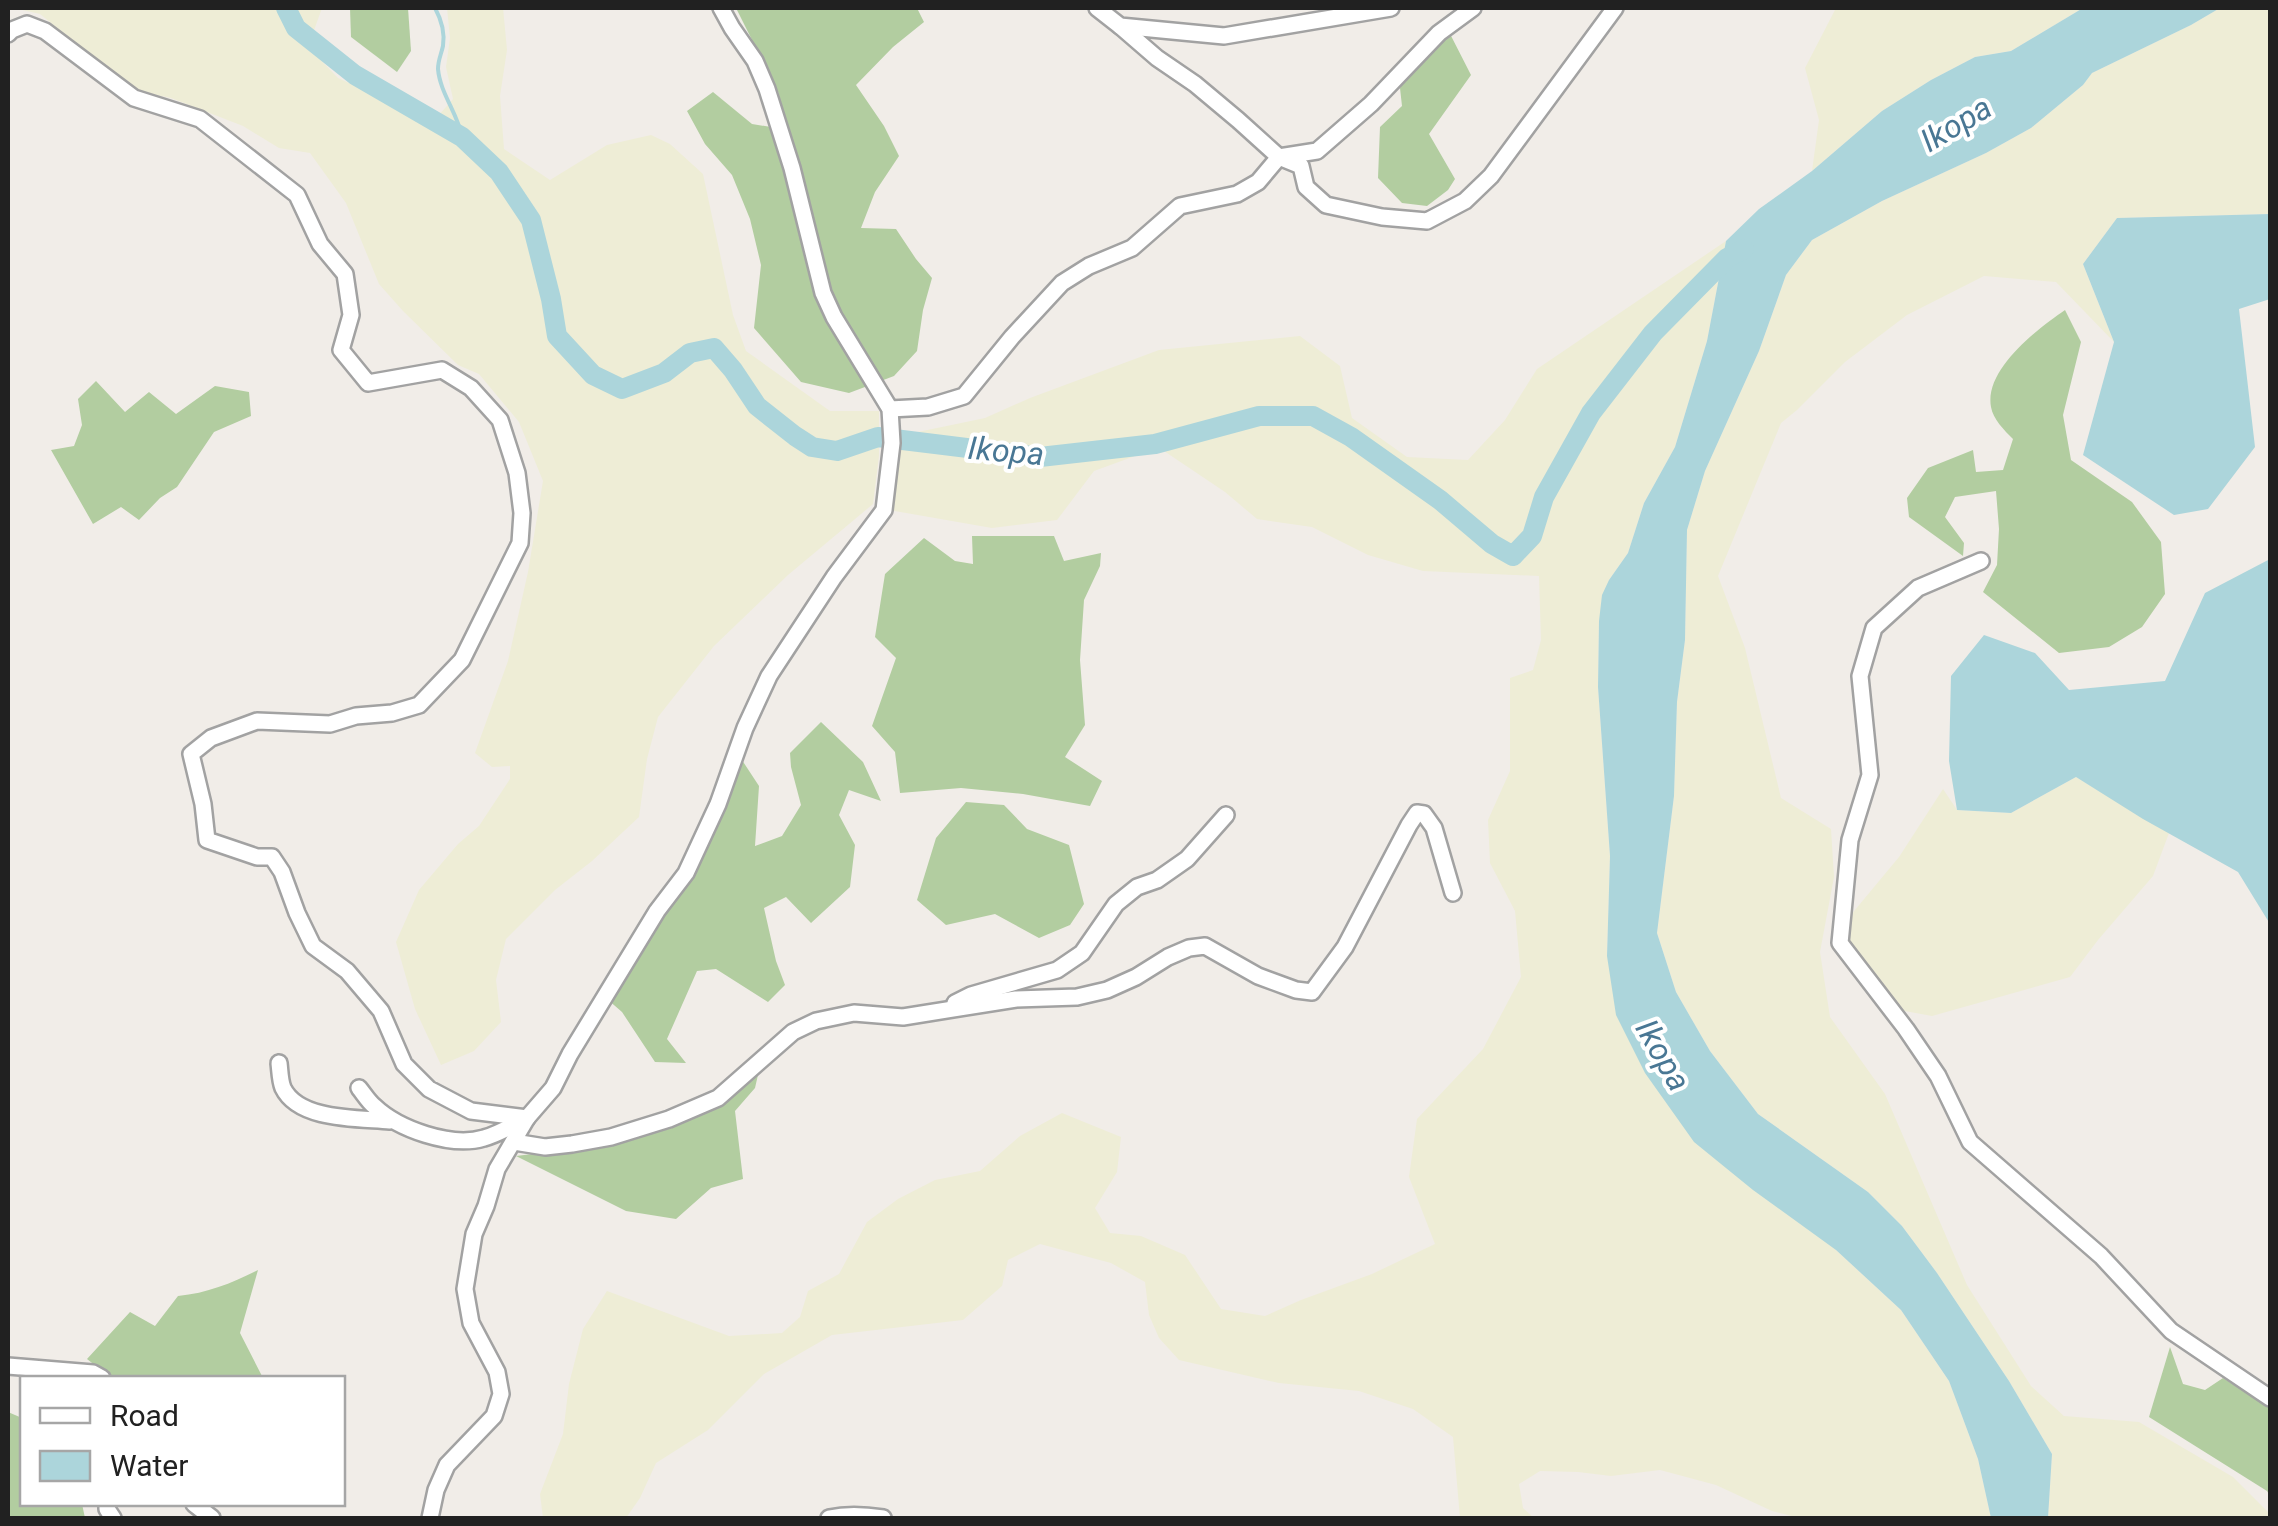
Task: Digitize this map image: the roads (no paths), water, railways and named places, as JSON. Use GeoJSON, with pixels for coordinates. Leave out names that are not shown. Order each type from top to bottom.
{"type":"FeatureCollection","features":[{"type":"Feature","properties":{"kind":"street"},"geometry":{"type":"LineString","coordinates":[[430,1518],[447,1465],[494,1416],[501,1394],[496,1372],[471,1322],[466,1290],[474,1234],[497,1169],[527,1118],[553,1088],[657,911],[686,873],[769,676],[884,510],[890,409],[824,294],[767,89],[755,61],[721,8]]}},
{"type":"Feature","properties":{"kind":"street"},"geometry":{"type":"LineString","coordinates":[[1097,8],[1156,58],[1195,84],[1278,157],[1301,166],[1306,188],[1326,205],[1382,217],[1427,221],[1465,201],[1492,176],[1615,8]]}},
{"type":"Feature","properties":{"kind":"street"},"geometry":{"type":"LineString","coordinates":[[1120,26],[1224,36],[1391,8]]}},
{"type":"Feature","properties":{"kind":"street"},"geometry":{"type":"LineString","coordinates":[[890,409],[928,407],[964,396],[1012,336],[1062,283],[1089,266],[1132,248],[1180,206],[1236,194],[1258,182],[1278,157],[1316,151],[1370,104],[1439,33],[1473,8]]}},
{"type":"Feature","properties":{"kind":"street"},"geometry":{"type":"LineString","coordinates":[[8,34],[28,24],[45,31],[134,98],[200,119],[297,194],[320,244],[345,274],[351,315],[341,350],[368,383],[442,370],[470,388],[500,420],[517,473],[522,513],[520,543],[462,660],[419,705],[330,724],[258,721],[211,738],[192,754],[207,840],[272,857],[312,946],[347,971],[382,1011],[404,1064],[429,1088],[471,1111],[527,1118]]}},
{"type":"Feature","properties":{"kind":"street"},"geometry":{"type":"LineString","coordinates":[[1981,561],[1918,588],[1874,628],[1860,676],[1870,775],[1850,840],[1840,943],[1938,1076],[1970,1142],[2101,1256],[2171,1331],[2270,1398]]}},
{"type":"Feature","properties":{"kind":"street"},"geometry":{"type":"LineString","coordinates":[[514,1142],[545,1148],[572,1144],[611,1138],[668,1119],[718,1098],[793,1032],[816,1021],[854,1013],[903,1017],[1016,1000],[1077,996],[1107,990],[1189,948],[1204,946],[1258,976],[1312,992],[1345,947],[1418,813],[1424,814],[1434,828],[1453,893]]}},
{"type":"Feature","properties":{"kind":"street"},"geometry":{"type":"LineString","coordinates":[[942,1010],[971,995],[1057,970],[1070,962],[1082,953],[1116,904],[1137,887],[1157,880],[1187,859],[1226,815]]}},
{"type":"Feature","properties":{"kind":"street"},"geometry":{"type":"LineString","coordinates":[[279,1063],[282,1086],[305,1109],[394,1121]]}},
{"type":"Feature","properties":{"kind":"street"},"geometry":{"type":"LineString","coordinates":[[359,1088],[374,1107],[394,1121],[438,1138],[484,1138],[527,1118]]}},
{"type":"Feature","properties":{"kind":"street"},"geometry":{"type":"LineString","coordinates":[[8,1366],[89,1376]]}},
{"type":"Feature","properties":{"kind":"street"},"geometry":{"type":"LineString","coordinates":[[829,1518],[883,1518]]}},
{"type":"Feature","properties":{"kind":"water"},"geometry":{"type":"Polygon","coordinates":[[[2083,8],[2220,8],[2092,73],[2031,128],[1812,240],[1786,275],[1759,351],[1705,471],[1687,530],[1685,640],[1677,702],[1674,796],[1657,933],[1676,992],[1710,1051],[1758,1114],[1868,1192],[1902,1226],[2009,1381],[2052,1454],[2048,1518],[1991,1518],[1978,1459],[1949,1381],[1901,1310],[1836,1250],[1694,1142],[1645,1073],[1616,1015],[1607,956],[1610,856],[1598,687],[1599,621],[1602,595],[1628,553],[1644,503],[1675,447],[1707,341],[1726,241],[1759,209],[1812,171],[1882,111],[1975,57],[2011,51],[2083,8]]]}},
{"type":"Feature","properties":{"kind":"water"},"geometry":{"type":"Polygon","coordinates":[[[2270,214],[2270,299],[2239,309],[2255,447],[2208,509],[2174,515],[2083,455],[2114,342],[2083,264],[2117,218],[2270,214]]]}},
{"type":"Feature","properties":{"kind":"water"},"geometry":{"type":"Polygon","coordinates":[[[2270,559],[2270,924],[2238,872],[2076,777],[2011,813],[1957,810],[1949,761],[1951,676],[1984,635],[2035,653],[2069,690],[2165,681],[2205,593],[2270,559]]]}},
{"type":"Feature","properties":{"kind":"waterway","name":"Ikopa"},"geometry":{"type":"LineString","coordinates":[[286,8],[296,28],[355,75],[462,137],[499,172],[531,220],[557,336],[593,375],[622,389],[664,373],[690,353],[714,348],[757,406],[812,447],[837,451],[878,437],[1040,457],[1155,444],[1259,416],[1313,416],[1351,437],[1513,556],[1532,536],[1544,497],[1591,413],[1653,333],[1727,258],[1744,249]]}},
{"type":"Feature","properties":{"kind":"waterway"},"geometry":{"type":"LineString","coordinates":[[435,8],[443,36],[439,78],[462,137]]}}]}
